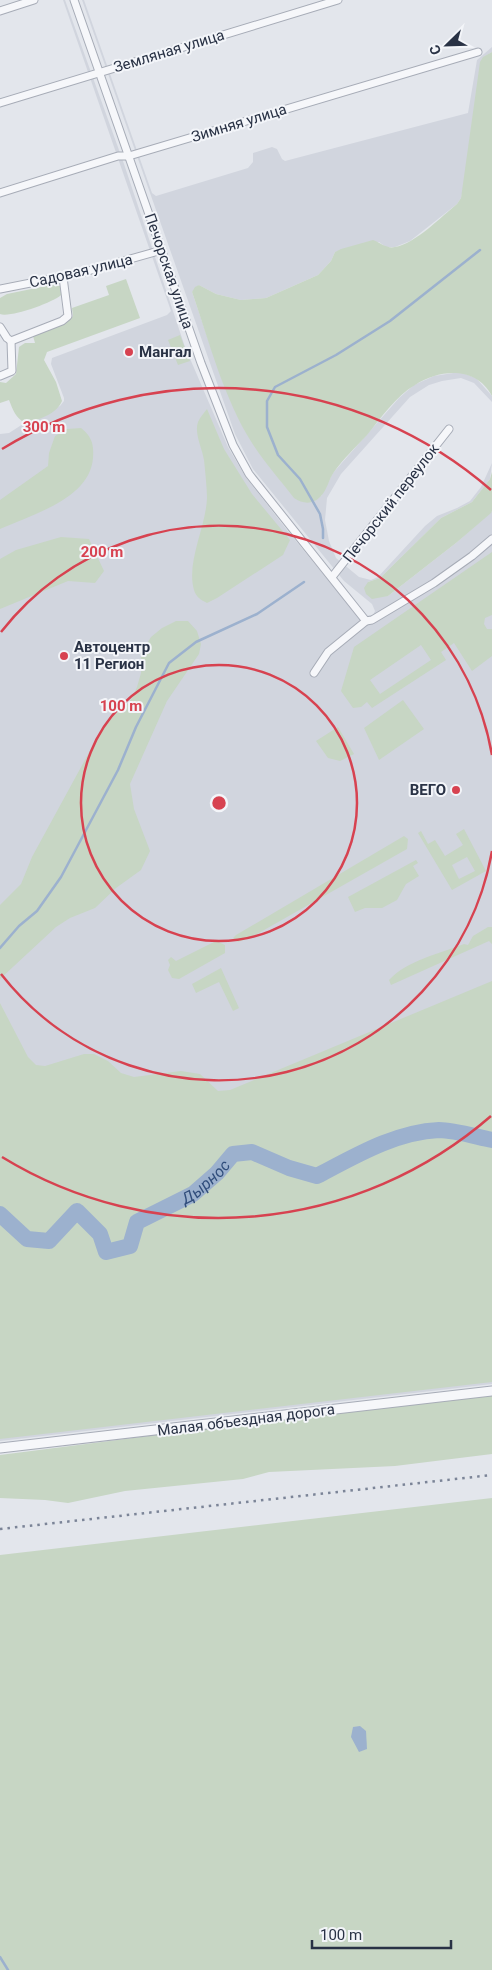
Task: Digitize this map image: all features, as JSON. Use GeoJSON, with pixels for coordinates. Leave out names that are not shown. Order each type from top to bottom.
{"type":"FeatureCollection","features":[{"type":"Feature","properties":{"kind":"street"},"geometry":{"type":"LineString","coordinates":[[0,11],[34,0]]}},
{"type":"Feature","properties":{"kind":"street","name":"Печорская улица"},"geometry":{"type":"LineString","coordinates":[[74,0],[200,363],[224,424],[242,462],[249,474],[369,620]]}},
{"type":"Feature","properties":{"kind":"street","name":"Земляная улица"},"geometry":{"type":"LineString","coordinates":[[0,103],[338,0]]}},
{"type":"Feature","properties":{"kind":"street","name":"Зимняя улица"},"geometry":{"type":"LineString","coordinates":[[0,194],[118,156],[129,156],[478,52]]}},
{"type":"Feature","properties":{"kind":"street","name":"Садовая улица"},"geometry":{"type":"LineString","coordinates":[[0,289],[63,277],[162,250]]}},
{"type":"Feature","properties":{"kind":"street"},"geometry":{"type":"LineString","coordinates":[[11,341],[62,321],[68,316],[63,277]]}},
{"type":"Feature","properties":{"kind":"street"},"geometry":{"type":"LineString","coordinates":[[0,327],[6,338],[11,341]]}},
{"type":"Feature","properties":{"kind":"street"},"geometry":{"type":"LineString","coordinates":[[0,376],[12,371],[11,341]]}},
{"type":"Feature","properties":{"kind":"street","name":"Печорский переулок"},"geometry":{"type":"LineString","coordinates":[[332,577],[449,429]]}},
{"type":"Feature","properties":{"kind":"street"},"geometry":{"type":"LineString","coordinates":[[314,673],[328,652],[369,620],[434,583],[492,539]]}},
{"type":"Feature","properties":{"kind":"street","name":"Малая объездная дорога"},"geometry":{"type":"LineString","coordinates":[[0,1448],[492,1391]]}},
{"type":"Feature","properties":{"kind":"shaded area"},"geometry":{"type":"Polygon","coordinates":[[[63,0],[65,0],[124,164],[185,347],[228,447],[245,476],[287,530],[351,608],[365,616],[373,615],[375,611],[372,604],[344,581],[253,469],[235,434],[82,0],[84,0],[152,193],[156,196],[248,168],[253,162],[253,153],[272,147],[277,149],[285,161],[468,113],[477,60],[492,47],[492,52],[484,57],[464,184],[461,198],[457,204],[410,241],[395,247],[386,247],[379,242],[335,252],[331,261],[318,275],[266,298],[241,300],[216,294],[199,285],[192,292],[233,405],[321,496],[333,473],[399,398],[414,385],[434,376],[460,372],[476,378],[492,396],[492,402],[474,383],[461,378],[429,385],[410,397],[341,474],[327,498],[325,520],[329,541],[336,558],[359,577],[371,580],[378,577],[425,526],[437,516],[470,501],[481,487],[492,463],[490,479],[472,502],[441,518],[380,578],[368,582],[388,596],[456,543],[492,511],[492,1384],[0,1441],[0,434],[9,433],[34,417],[60,406],[64,401],[51,364],[52,358],[167,315],[171,311],[63,0]]]}},
{"type":"Feature","properties":{"kind":"green space"},"geometry":{"type":"Polygon","coordinates":[[[492,52],[492,396],[477,379],[457,373],[435,376],[415,385],[401,395],[345,458],[332,475],[325,491],[318,499],[311,502],[297,500],[262,457],[242,426],[225,389],[192,292],[199,285],[216,294],[241,300],[266,298],[318,275],[331,261],[335,252],[341,249],[373,240],[395,247],[411,241],[428,229],[457,204],[461,198],[480,62],[483,57],[492,52]]]}},
{"type":"Feature","properties":{"kind":"green space"},"geometry":{"type":"Polygon","coordinates":[[[126,279],[140,318],[47,352],[44,360],[56,382],[62,401],[56,410],[41,418],[25,423],[17,416],[9,400],[0,403],[0,382],[6,383],[16,374],[19,347],[25,343],[35,343],[33,336],[67,322],[73,316],[72,308],[109,295],[106,286],[126,279]]]}},
{"type":"Feature","properties":{"kind":"green space"},"geometry":{"type":"Polygon","coordinates":[[[51,285],[60,286],[61,295],[31,309],[12,314],[0,314],[0,298],[7,294],[51,285]]]}},
{"type":"Feature","properties":{"kind":"green space"},"geometry":{"type":"Polygon","coordinates":[[[180,335],[190,361],[178,365],[168,340],[180,335]]]}},
{"type":"Feature","properties":{"kind":"green space"},"geometry":{"type":"Polygon","coordinates":[[[207,409],[224,449],[252,494],[290,540],[283,555],[207,603],[196,595],[192,579],[194,556],[207,498],[204,460],[197,426],[207,409]]]}},
{"type":"Feature","properties":{"kind":"green space"},"geometry":{"type":"Polygon","coordinates":[[[81,428],[88,435],[93,445],[93,458],[89,472],[82,484],[57,504],[0,529],[0,500],[48,466],[49,453],[55,436],[67,429],[81,428]]]}},
{"type":"Feature","properties":{"kind":"green space"},"geometry":{"type":"Polygon","coordinates":[[[492,472],[491,513],[388,596],[372,599],[366,594],[364,588],[368,582],[380,578],[441,518],[472,502],[490,479],[492,472]]]}},
{"type":"Feature","properties":{"kind":"green space"},"geometry":{"type":"Polygon","coordinates":[[[61,537],[89,539],[104,571],[95,583],[68,581],[0,609],[0,559],[16,550],[61,537]]]}},
{"type":"Feature","properties":{"kind":"green space"},"geometry":{"type":"Polygon","coordinates":[[[492,552],[492,615],[485,618],[484,624],[487,629],[492,629],[492,656],[472,671],[454,643],[441,652],[446,660],[372,708],[367,702],[361,707],[353,708],[341,691],[354,647],[492,552]],[[421,645],[370,680],[380,694],[431,660],[421,645]]]}},
{"type":"Feature","properties":{"kind":"green space"},"geometry":{"type":"Polygon","coordinates":[[[176,621],[188,621],[197,631],[201,644],[199,654],[167,701],[130,784],[134,809],[150,851],[141,870],[116,888],[95,908],[70,918],[56,927],[0,979],[0,905],[21,884],[32,857],[98,736],[115,714],[124,708],[132,698],[141,673],[141,654],[151,637],[162,628],[176,621]]]}},
{"type":"Feature","properties":{"kind":"green space"},"geometry":{"type":"Polygon","coordinates":[[[403,700],[424,729],[379,760],[364,728],[403,700]]]}},
{"type":"Feature","properties":{"kind":"green space"},"geometry":{"type":"Polygon","coordinates":[[[338,727],[354,754],[340,761],[328,758],[316,741],[338,727]]]}},
{"type":"Feature","properties":{"kind":"green space"},"geometry":{"type":"Polygon","coordinates":[[[464,829],[486,871],[452,890],[418,833],[421,831],[428,844],[435,840],[445,856],[463,845],[456,834],[464,829]],[[467,857],[452,865],[459,879],[475,871],[467,857]]]}},
{"type":"Feature","properties":{"kind":"green space"},"geometry":{"type":"Polygon","coordinates":[[[404,836],[408,839],[407,849],[252,937],[238,942],[233,938],[236,935],[404,836]]]}},
{"type":"Feature","properties":{"kind":"green space"},"geometry":{"type":"Polygon","coordinates":[[[416,860],[418,863],[413,866],[419,876],[406,884],[397,900],[382,908],[365,908],[355,912],[348,897],[416,860]]]}},
{"type":"Feature","properties":{"kind":"green space"},"geometry":{"type":"Polygon","coordinates":[[[488,927],[492,927],[492,944],[489,941],[391,985],[389,980],[405,967],[464,944],[468,945],[473,936],[488,927]]]}},
{"type":"Feature","properties":{"kind":"green space"},"geometry":{"type":"Polygon","coordinates":[[[216,941],[225,945],[225,953],[179,979],[172,978],[168,970],[170,965],[168,960],[171,957],[176,961],[216,941]]]}},
{"type":"Feature","properties":{"kind":"green space"},"geometry":{"type":"Polygon","coordinates":[[[221,968],[239,1008],[233,1011],[219,982],[196,993],[192,984],[221,968]]]}},
{"type":"Feature","properties":{"kind":"green space"},"geometry":{"type":"Polygon","coordinates":[[[492,981],[492,1382],[0,1439],[0,1003],[28,1057],[36,1065],[45,1066],[84,1054],[94,1054],[108,1061],[121,1073],[134,1077],[181,1071],[200,1074],[218,1091],[230,1090],[492,981]]]}},
{"type":"Feature","properties":{"kind":"green space"},"geometry":{"type":"Polygon","coordinates":[[[492,1395],[492,1454],[395,1466],[269,1472],[243,1479],[125,1491],[68,1503],[0,1498],[0,1455],[265,1421],[492,1395]]]}},
{"type":"Feature","properties":{"kind":"green space"},"geometry":{"type":"Polygon","coordinates":[[[492,1498],[492,1970],[0,1970],[0,1555],[492,1498]]]}},
{"type":"Feature","properties":{"kind":"water"},"geometry":{"type":"Polygon","coordinates":[[[360,1726],[366,1731],[367,1749],[359,1752],[351,1737],[353,1727],[360,1726]]]}},
{"type":"Feature","properties":{"kind":"waterway"},"geometry":{"type":"LineString","coordinates":[[323,538],[320,514],[300,479],[278,455],[267,427],[267,401],[275,387],[336,355],[390,321],[480,250]]}},
{"type":"Feature","properties":{"kind":"waterway"},"geometry":{"type":"LineString","coordinates":[[0,948],[19,926],[37,911],[61,877],[118,770],[136,727],[169,663],[196,642],[257,614],[304,582]]}},
{"type":"Feature","properties":{"kind":"waterway","name":"Дырнос"},"geometry":{"type":"LineString","coordinates":[[0,1214],[27,1239],[49,1241],[77,1211],[100,1234],[106,1252],[130,1246],[137,1222],[193,1194],[217,1173],[233,1154],[252,1152],[289,1168],[317,1176],[376,1146],[407,1135],[445,1130],[492,1140]]}},
{"type":"Feature","properties":{"kind":"waterway"},"geometry":{"type":"LineString","coordinates":[[0,1957],[8,1970]]}},
{"type":"Feature","properties":{"kind":"railway"},"geometry":{"type":"LineString","coordinates":[[0,1529],[492,1475]]}},
{"type":"Feature","properties":{"kind":"place","name":"Мангал"},"geometry":{"type":"Point","coordinates":[129,352]}},
{"type":"Feature","properties":{"kind":"place","name":"Автоцентр 11 Регион"},"geometry":{"type":"Point","coordinates":[64,656]}},
{"type":"Feature","properties":{"kind":"place","name":"ВЕГО"},"geometry":{"type":"Point","coordinates":[456,790]}}]}
